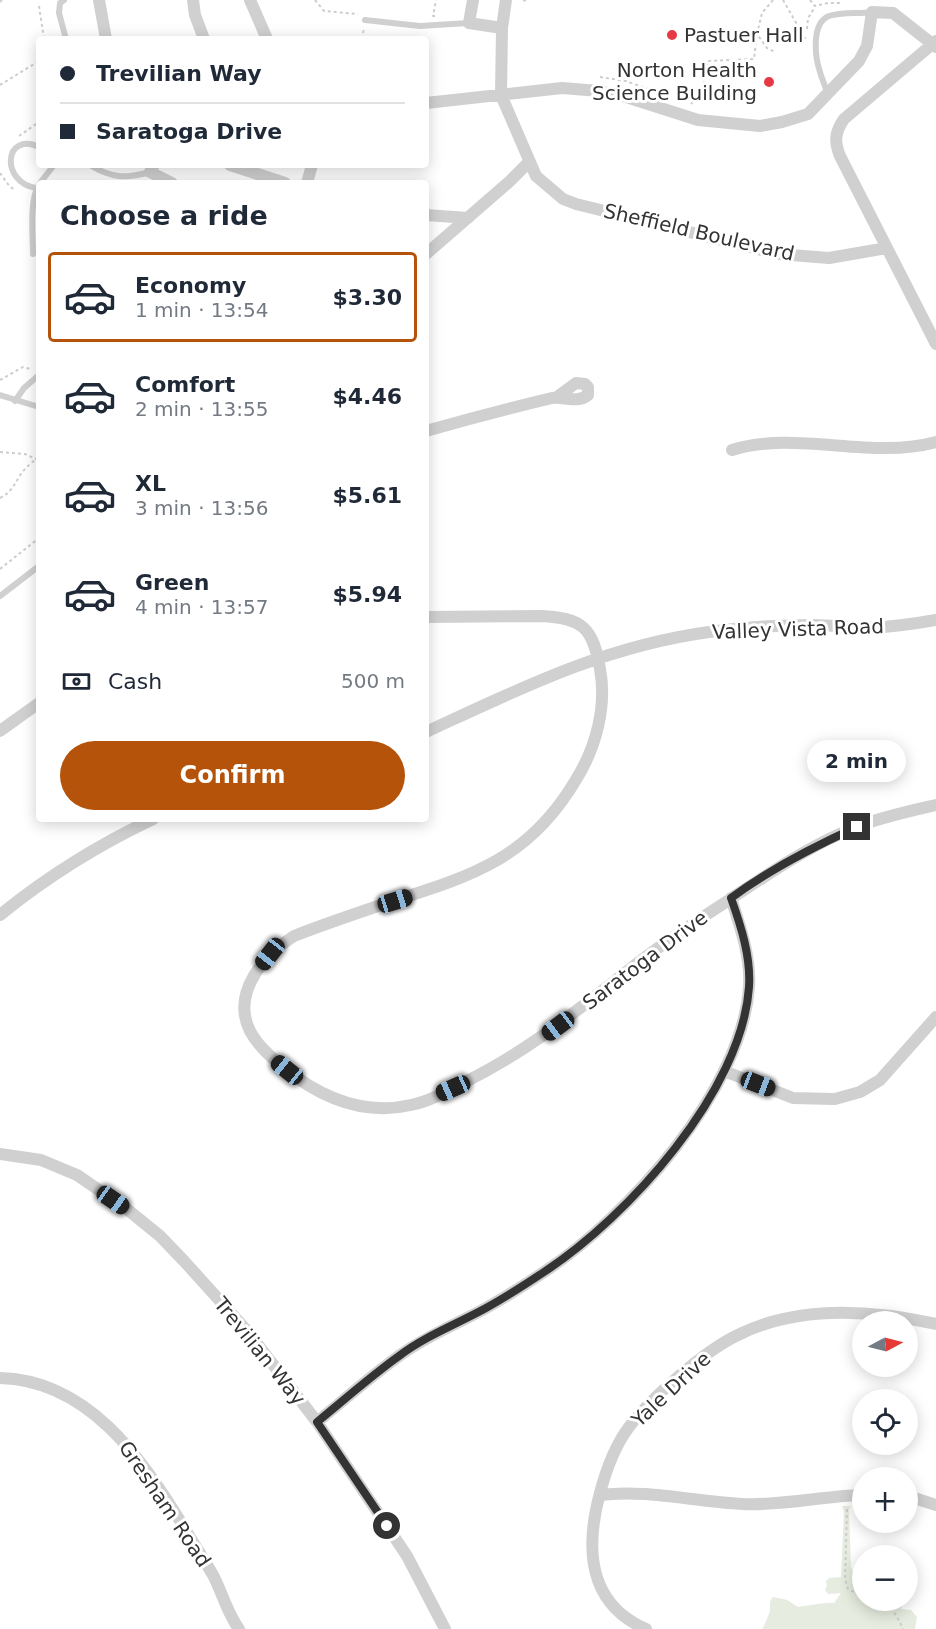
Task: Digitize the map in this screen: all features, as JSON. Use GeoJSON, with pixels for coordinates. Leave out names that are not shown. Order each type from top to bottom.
{"type":"FeatureCollection","features":[{"type":"Feature","properties":{"kind":"street"},"geometry":{"type":"LineString","coordinates":[[99,0],[105,36]]}},
{"type":"Feature","properties":{"kind":"street"},"geometry":{"type":"LineString","coordinates":[[193,0],[195,15],[203,36]]}},
{"type":"Feature","properties":{"kind":"street"},"geometry":{"type":"LineString","coordinates":[[250,0],[266,36]]}},
{"type":"Feature","properties":{"kind":"street"},"geometry":{"type":"LineString","coordinates":[[473,0],[469,23],[502,27]]}},
{"type":"Feature","properties":{"kind":"street"},"geometry":{"type":"LineString","coordinates":[[501,95],[502,27],[506,0]]}},
{"type":"Feature","properties":{"kind":"street"},"geometry":{"type":"LineString","coordinates":[[429,103],[562,88],[599,91],[623,96],[698,120],[760,126],[808,114],[859,61],[867,46],[873,6],[893,13],[935,44],[844,119],[838,127],[836,146],[936,344]]}},
{"type":"Feature","properties":{"kind":"street","name":"Sheffield Boulevard"},"geometry":{"type":"LineString","coordinates":[[501,95],[529,162],[541,180],[563,199],[778,254],[829,258],[887,248]]}},
{"type":"Feature","properties":{"kind":"street"},"geometry":{"type":"LineString","coordinates":[[429,251],[529,162]]}},
{"type":"Feature","properties":{"kind":"street"},"geometry":{"type":"LineString","coordinates":[[152,168],[168,180]]}},
{"type":"Feature","properties":{"kind":"street"},"geometry":{"type":"LineString","coordinates":[[239,168],[276,180]]}},
{"type":"Feature","properties":{"kind":"street"},"geometry":{"type":"LineString","coordinates":[[429,215],[468,218]]}},
{"type":"Feature","properties":{"kind":"street"},"geometry":{"type":"LineString","coordinates":[[429,429],[557,397]]}},
{"type":"Feature","properties":{"kind":"street"},"geometry":{"type":"LineString","coordinates":[[732,450],[758,445],[902,448],[936,442]]}},
{"type":"Feature","properties":{"kind":"street","name":"Saratoga Drive"},"geometry":{"type":"LineString","coordinates":[[429,617],[559,617],[578,623],[588,630],[598,657],[601,677],[601,703],[594,744],[567,796],[548,819],[503,857],[466,877],[294,936],[281,944],[257,971],[249,986],[245,1008],[250,1030],[265,1051],[298,1080],[334,1099],[364,1108],[395,1108],[412,1105],[453,1088],[520,1053],[640,961],[752,883],[818,844],[857,827],[936,805]]}},
{"type":"Feature","properties":{"kind":"street","name":"Valley Vista Road"},"geometry":{"type":"LineString","coordinates":[[429,731],[540,680],[598,657],[663,640],[709,632],[815,625],[868,628],[936,620]]}},
{"type":"Feature","properties":{"kind":"street"},"geometry":{"type":"LineString","coordinates":[[0,731],[36,705]]}},
{"type":"Feature","properties":{"kind":"street"},"geometry":{"type":"LineString","coordinates":[[0,915],[68,865],[113,838],[147,822]]}},
{"type":"Feature","properties":{"kind":"street"},"geometry":{"type":"LineString","coordinates":[[317,1422],[399,1355],[488,1307],[547,1270],[593,1234],[636,1195],[668,1157],[701,1110],[724,1071],[741,1030],[749,986],[748,960],[741,927],[731,898]]}},
{"type":"Feature","properties":{"kind":"street"},"geometry":{"type":"LineString","coordinates":[[724,1071],[793,1098],[836,1099],[860,1092],[880,1080],[936,1017]]}},
{"type":"Feature","properties":{"kind":"street","name":"Trevilian Way"},"geometry":{"type":"LineString","coordinates":[[0,1154],[41,1160],[77,1175],[128,1210],[160,1236],[249,1333],[317,1422],[407,1556],[445,1629]]}},
{"type":"Feature","properties":{"kind":"street","name":"Yale Drive"},"geometry":{"type":"LineString","coordinates":[[646,1629],[620,1614],[605,1596],[591,1549],[593,1526],[607,1467],[618,1444],[646,1408],[714,1348],[740,1333],[778,1320],[815,1314],[860,1314],[936,1324]]}},
{"type":"Feature","properties":{"kind":"street","name":"Gresham Road"},"geometry":{"type":"LineString","coordinates":[[0,1377],[35,1383],[65,1395],[95,1413],[120,1437],[156,1483],[174,1511],[213,1574],[239,1629]]}},
{"type":"Feature","properties":{"kind":"street"},"geometry":{"type":"LineString","coordinates":[[600,1495],[654,1494],[745,1504],[852,1496]]}},
{"type":"Feature","properties":{"kind":"street"},"geometry":{"type":"LineString","coordinates":[[918,1499],[936,1505]]}},
{"type":"Feature","properties":{"kind":"lane"},"geometry":{"type":"LineString","coordinates":[[64,0],[60,3],[59,13],[65,36]]}},
{"type":"Feature","properties":{"kind":"lane"},"geometry":{"type":"LineString","coordinates":[[827,95],[819,71],[815,38],[818,29],[823,20],[830,16],[873,6]]}},
{"type":"Feature","properties":{"kind":"lane"},"geometry":{"type":"LineString","coordinates":[[365,20],[420,26],[469,23]]}},
{"type":"Feature","properties":{"kind":"lane"},"geometry":{"type":"LineString","coordinates":[[36,145],[20,144],[9,149],[4,169],[10,179],[22,187],[36,185]]}},
{"type":"Feature","properties":{"kind":"lane"},"geometry":{"type":"LineString","coordinates":[[95,168],[108,175],[133,177],[152,168]]}},
{"type":"Feature","properties":{"kind":"lane"},"geometry":{"type":"LineString","coordinates":[[33,254],[33,207],[36,196]]}},
{"type":"Feature","properties":{"kind":"lane"},"geometry":{"type":"LineString","coordinates":[[15,401],[24,388],[36,378]]}},
{"type":"Feature","properties":{"kind":"lane"},"geometry":{"type":"LineString","coordinates":[[0,395],[36,406]]}},
{"type":"Feature","properties":{"kind":"lane"},"geometry":{"type":"LineString","coordinates":[[0,596],[36,568]]}},
{"type":"Feature","properties":{"kind":"path"},"geometry":{"type":"LineString","coordinates":[[315,0],[324,10],[366,15],[362,36]]}},
{"type":"Feature","properties":{"kind":"path"},"geometry":{"type":"LineString","coordinates":[[436,0],[433,16],[441,16]]}},
{"type":"Feature","properties":{"kind":"path"},"geometry":{"type":"LineString","coordinates":[[691,104],[702,92],[708,61],[754,59],[762,13],[774,0]]}},
{"type":"Feature","properties":{"kind":"path"},"geometry":{"type":"LineString","coordinates":[[783,0],[809,47]]}},
{"type":"Feature","properties":{"kind":"path"},"geometry":{"type":"LineString","coordinates":[[39,6],[44,36]]}},
{"type":"Feature","properties":{"kind":"path"},"geometry":{"type":"LineString","coordinates":[[807,40],[808,18],[815,6]]}},
{"type":"Feature","properties":{"kind":"path"},"geometry":{"type":"LineString","coordinates":[[757,34],[767,48],[775,51]]}},
{"type":"Feature","properties":{"kind":"path"},"geometry":{"type":"LineString","coordinates":[[0,85],[36,63]]}},
{"type":"Feature","properties":{"kind":"path"},"geometry":{"type":"LineString","coordinates":[[595,77],[626,81],[665,95]]}},
{"type":"Feature","properties":{"kind":"path"},"geometry":{"type":"LineString","coordinates":[[682,101],[700,107]]}},
{"type":"Feature","properties":{"kind":"path"},"geometry":{"type":"LineString","coordinates":[[0,452],[25,454],[36,459]]}},
{"type":"Feature","properties":{"kind":"path"},"geometry":{"type":"LineString","coordinates":[[0,498],[14,489],[19,477],[36,460]]}},
{"type":"Feature","properties":{"kind":"path"},"geometry":{"type":"LineString","coordinates":[[0,569],[36,540]]}},
{"type":"Feature","properties":{"kind":"path"},"geometry":{"type":"LineString","coordinates":[[847,1506],[846,1579],[848,1589],[852,1591]]}},
{"type":"Feature","properties":{"kind":"path"},"geometry":{"type":"LineString","coordinates":[[893,1611],[903,1629]]}},
{"type":"Feature","properties":{"kind":"shaded area"},"geometry":{"type":"Polygon","coordinates":[[[842,1506],[851,1506],[849,1510],[852,1611],[912,1611],[917,1617],[915,1629],[762,1629],[773,1597],[787,1600],[798,1607],[834,1603],[841,1593],[828,1594],[825,1590],[826,1581],[829,1578],[841,1577],[844,1511],[842,1506]]]}},
{"type":"Feature","properties":{"kind":"place","name":"Pastuer Hall"},"geometry":{"type":"Point","coordinates":[672,35]}},
{"type":"Feature","properties":{"kind":"place","name":"Norton Health Science Building"},"geometry":{"type":"Point","coordinates":[769,82]}},
{"type":"Feature","properties":{"kind":"route"},"geometry":{"type":"LineString","coordinates":[[387,1526],[317,1422],[399,1355],[488,1307],[547,1270],[593,1234],[636,1195],[668,1157],[701,1110],[724,1071],[741,1030],[749,986],[748,960],[741,927],[731,898],[779,866],[818,844],[857,827]]}}]}
